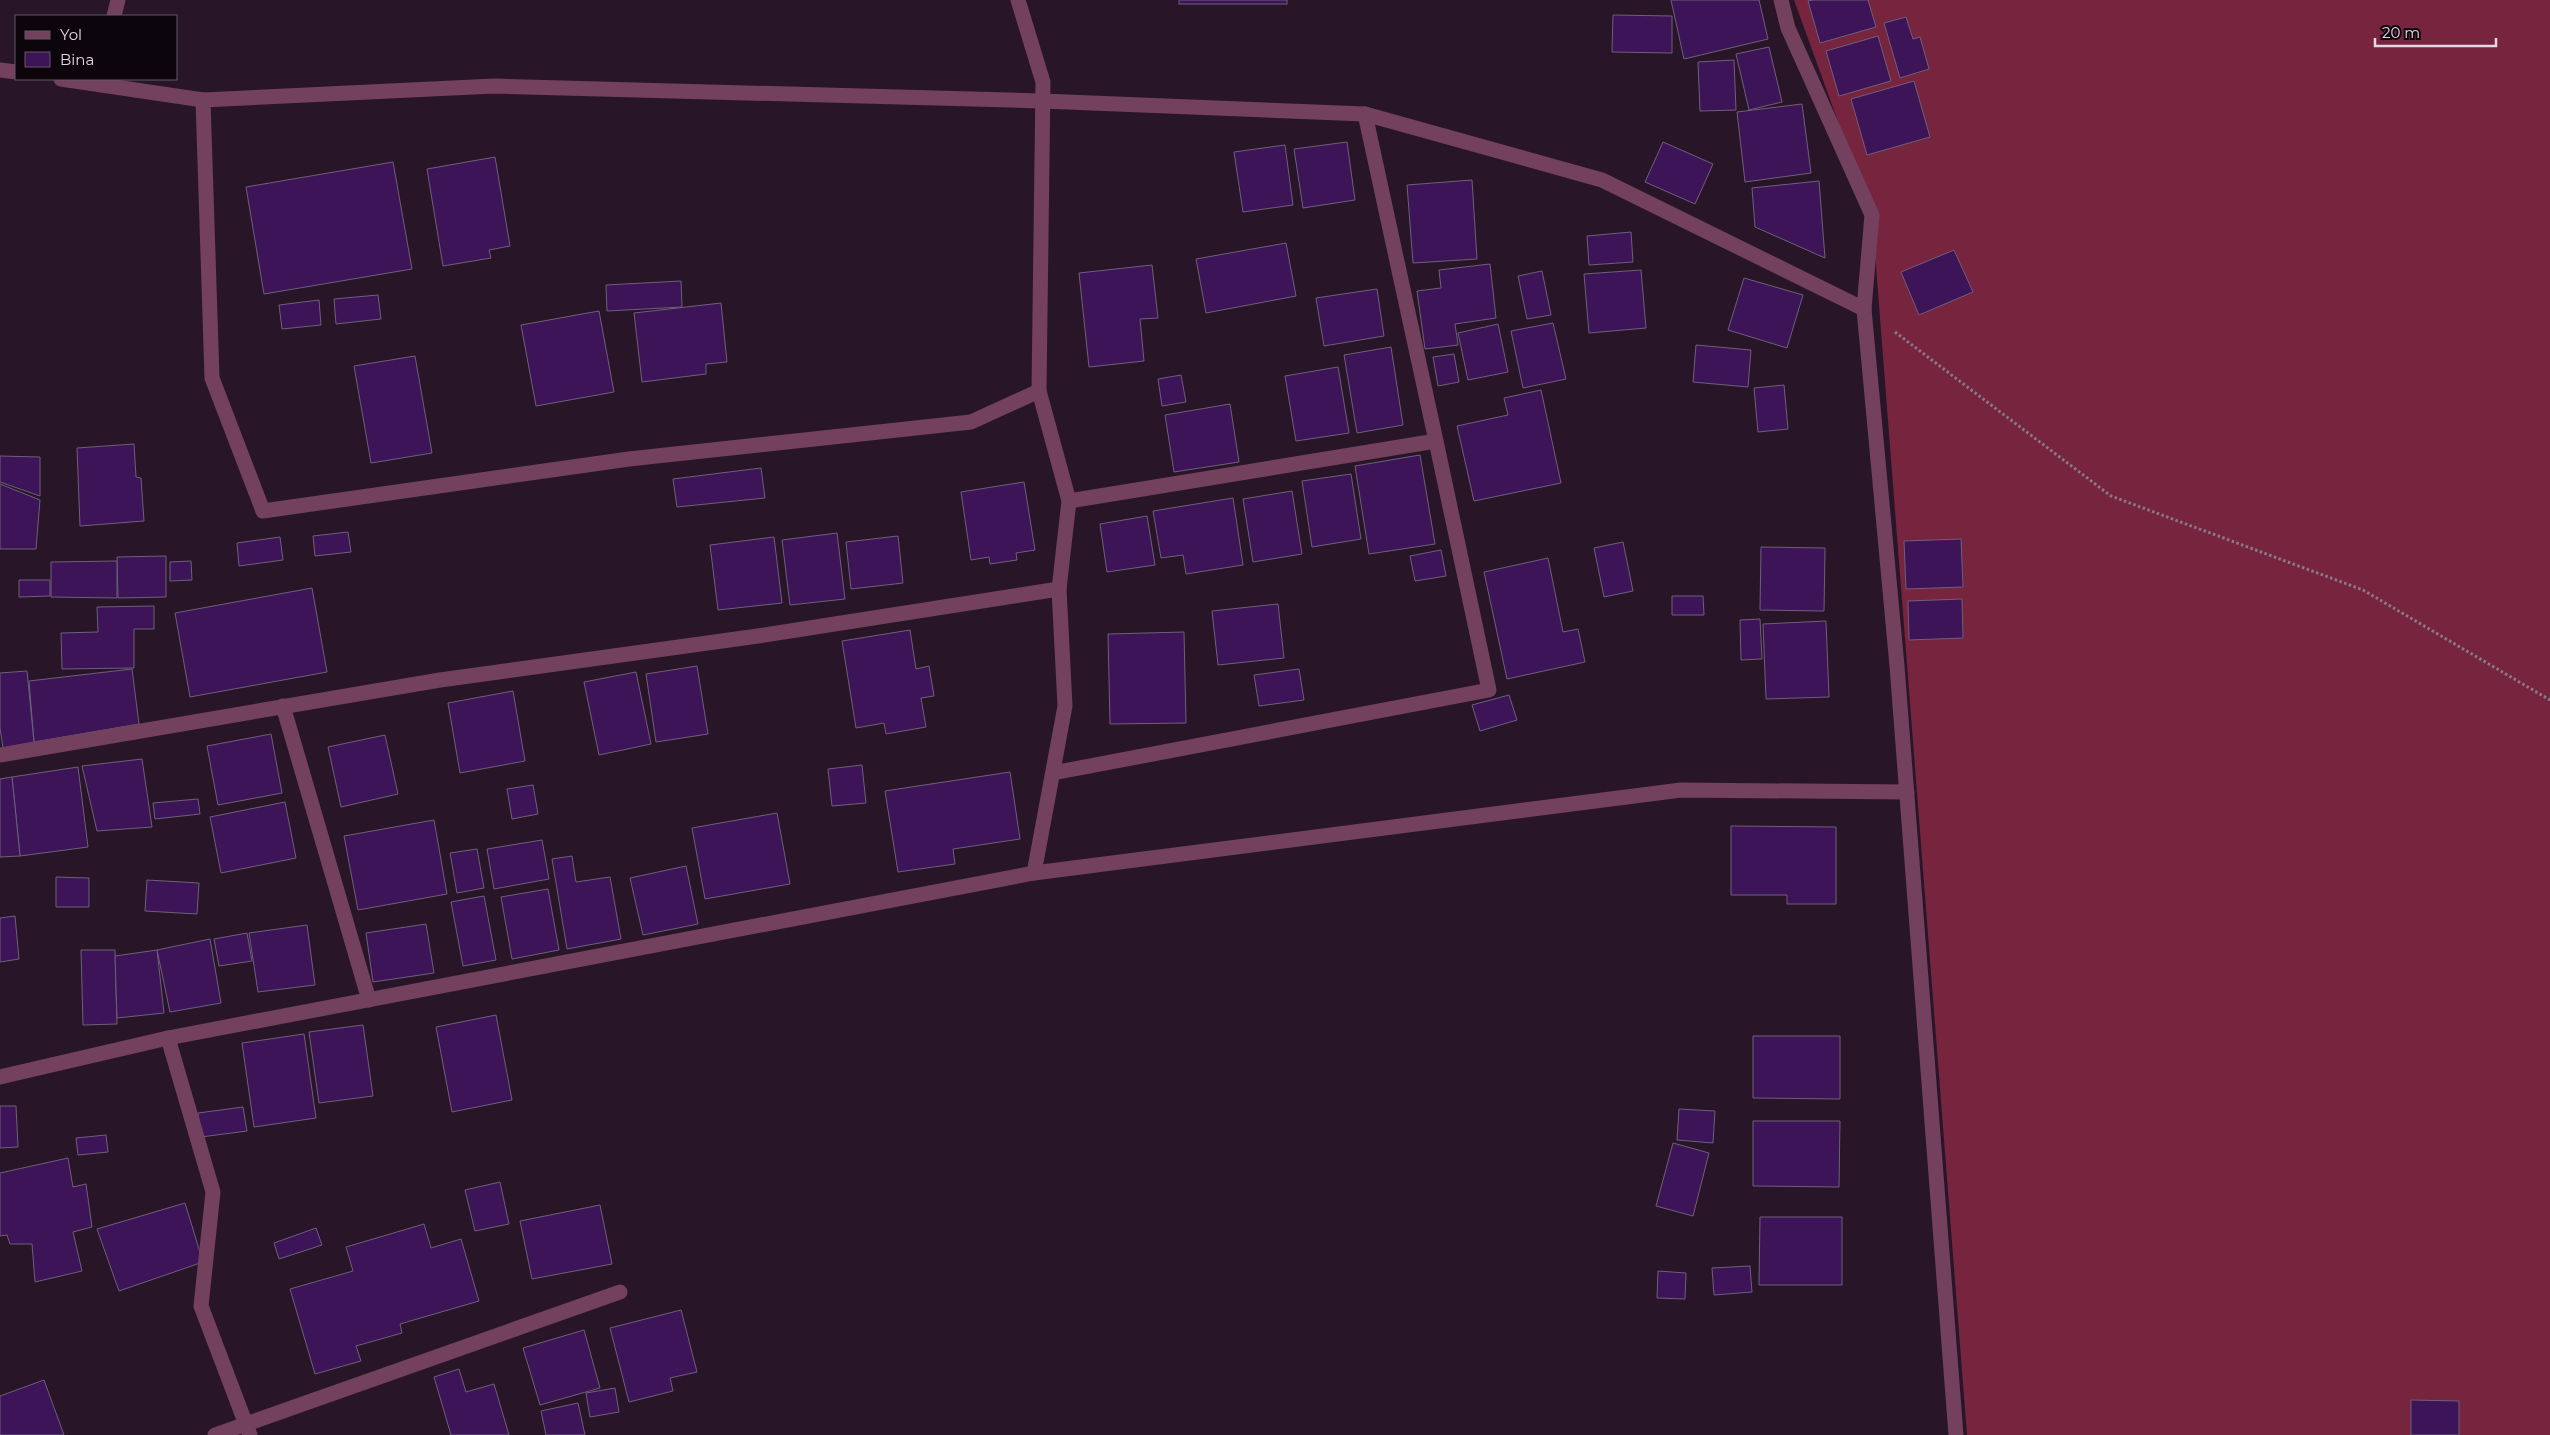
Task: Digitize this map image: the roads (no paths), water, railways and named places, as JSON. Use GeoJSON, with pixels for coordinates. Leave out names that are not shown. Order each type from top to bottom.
{"type":"FeatureCollection","features":[{"type":"Feature","properties":{"kind":"street"},"geometry":{"type":"LineString","coordinates":[[114,15],[118,0]]}},
{"type":"Feature","properties":{"kind":"street"},"geometry":{"type":"LineString","coordinates":[[1018,0],[1042,82],[1039,391],[1068,501],[1058,589],[1065,706],[1034,873]]}},
{"type":"Feature","properties":{"kind":"street"},"geometry":{"type":"LineString","coordinates":[[1782,0],[1788,28],[1872,215],[1864,308],[1907,792],[1956,1435]]}},
{"type":"Feature","properties":{"kind":"street"},"geometry":{"type":"LineString","coordinates":[[0,70],[15,72]]}},
{"type":"Feature","properties":{"kind":"street"},"geometry":{"type":"LineString","coordinates":[[74,80],[100,82],[203,100],[494,86],[1042,102],[1365,114],[1602,180],[1864,308]]}},
{"type":"Feature","properties":{"kind":"street"},"geometry":{"type":"LineString","coordinates":[[203,100],[212,378],[262,511],[629,459],[971,422],[1039,391]]}},
{"type":"Feature","properties":{"kind":"street"},"geometry":{"type":"LineString","coordinates":[[1053,773],[1489,690],[1365,114]]}},
{"type":"Feature","properties":{"kind":"street"},"geometry":{"type":"LineString","coordinates":[[1068,501],[1436,441]]}},
{"type":"Feature","properties":{"kind":"street"},"geometry":{"type":"LineString","coordinates":[[0,755],[440,680],[758,636],[1058,589]]}},
{"type":"Feature","properties":{"kind":"street"},"geometry":{"type":"LineString","coordinates":[[283,706],[369,1000]]}},
{"type":"Feature","properties":{"kind":"street"},"geometry":{"type":"LineString","coordinates":[[0,1076],[168,1038],[1034,873],[1681,790],[1907,792]]}},
{"type":"Feature","properties":{"kind":"street"},"geometry":{"type":"LineString","coordinates":[[168,1038],[213,1192],[200,1306],[248,1430]]}},
{"type":"Feature","properties":{"kind":"street"},"geometry":{"type":"LineString","coordinates":[[215,1435],[248,1430],[620,1292]]}}]}
